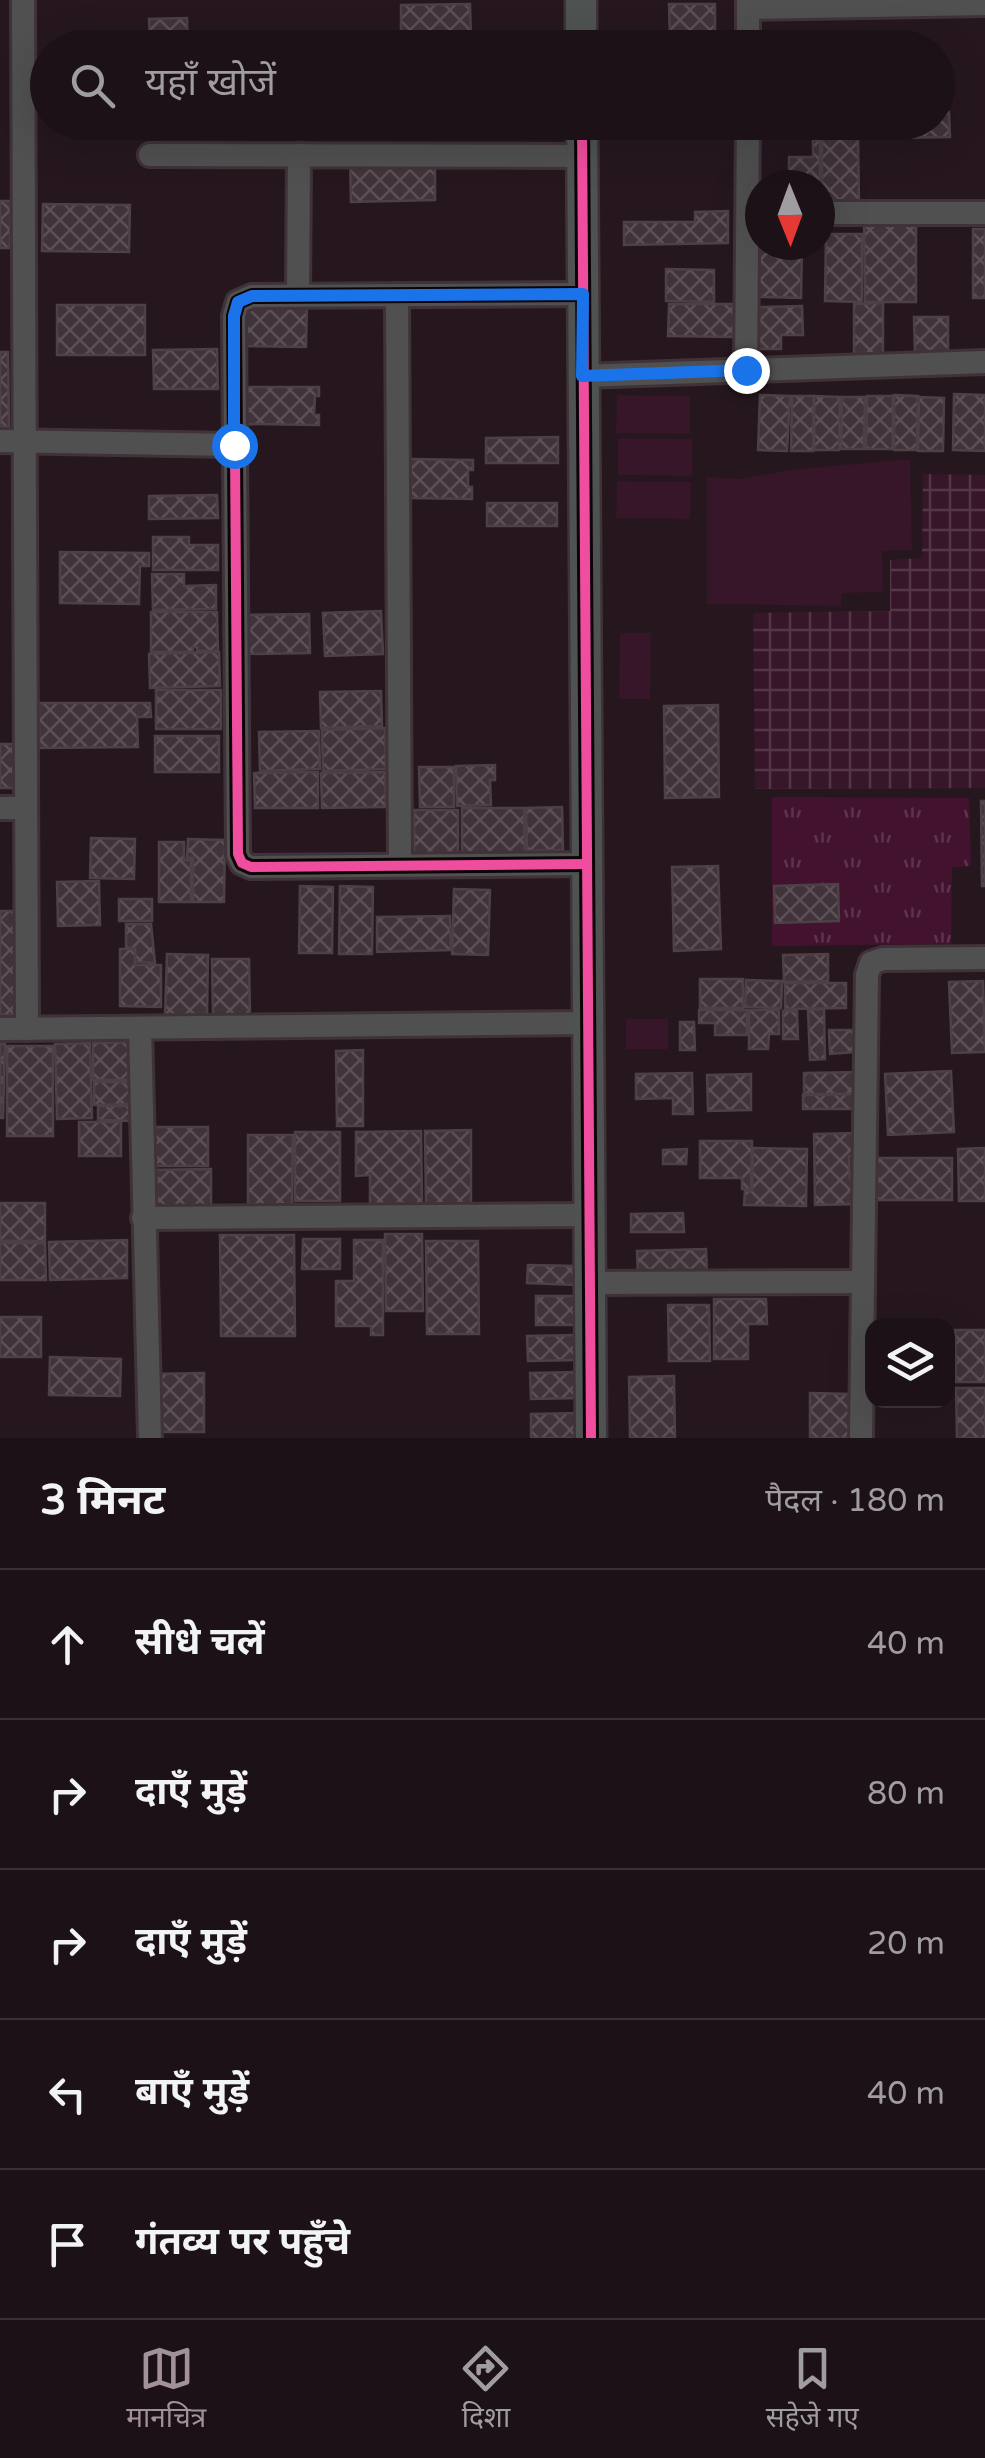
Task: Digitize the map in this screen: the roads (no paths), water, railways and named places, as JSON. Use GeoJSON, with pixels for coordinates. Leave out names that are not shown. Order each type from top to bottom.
{"type":"FeatureCollection","features":[{"type":"Feature","properties":{"kind":"street"},"geometry":{"type":"LineString","coordinates":[[23,0],[12,256],[25,441],[27,1029]]}},
{"type":"Feature","properties":{"kind":"street"},"geometry":{"type":"LineString","coordinates":[[581,0],[581,30]]}},
{"type":"Feature","properties":{"kind":"street"},"geometry":{"type":"LineString","coordinates":[[748,30],[748,4],[985,4]]}},
{"type":"Feature","properties":{"kind":"street"},"geometry":{"type":"LineString","coordinates":[[582,140],[591,1438]]}},
{"type":"Feature","properties":{"kind":"street"},"geometry":{"type":"LineString","coordinates":[[749,140],[751,170]]}},
{"type":"Feature","properties":{"kind":"street"},"geometry":{"type":"LineString","coordinates":[[298,154],[298,296]]}},
{"type":"Feature","properties":{"kind":"street"},"geometry":{"type":"LineString","coordinates":[[150,155],[582,156]]}},
{"type":"Feature","properties":{"kind":"street"},"geometry":{"type":"LineString","coordinates":[[835,212],[985,213]]}},
{"type":"Feature","properties":{"kind":"street"},"geometry":{"type":"LineString","coordinates":[[746,370],[752,260]]}},
{"type":"Feature","properties":{"kind":"street"},"geometry":{"type":"LineString","coordinates":[[583,294],[252,296],[238,302],[234,316],[234,445],[238,854],[242,863],[251,867],[587,864]]}},
{"type":"Feature","properties":{"kind":"street"},"geometry":{"type":"LineString","coordinates":[[397,296],[400,865]]}},
{"type":"Feature","properties":{"kind":"street"},"geometry":{"type":"LineString","coordinates":[[582,376],[985,362]]}},
{"type":"Feature","properties":{"kind":"street"},"geometry":{"type":"LineString","coordinates":[[0,441],[234,445]]}},
{"type":"Feature","properties":{"kind":"street"},"geometry":{"type":"LineString","coordinates":[[0,808],[26,808]]}},
{"type":"Feature","properties":{"kind":"street"},"geometry":{"type":"LineString","coordinates":[[860,1438],[867,976],[871,964],[884,958],[985,958]]}},
{"type":"Feature","properties":{"kind":"street"},"geometry":{"type":"LineString","coordinates":[[0,1030],[588,1022]]}},
{"type":"Feature","properties":{"kind":"street"},"geometry":{"type":"LineString","coordinates":[[140,1028],[150,1438]]}},
{"type":"Feature","properties":{"kind":"street"},"geometry":{"type":"LineString","coordinates":[[143,1218],[590,1215]]}},
{"type":"Feature","properties":{"kind":"street"},"geometry":{"type":"LineString","coordinates":[[590,1283],[863,1282]]}}]}
